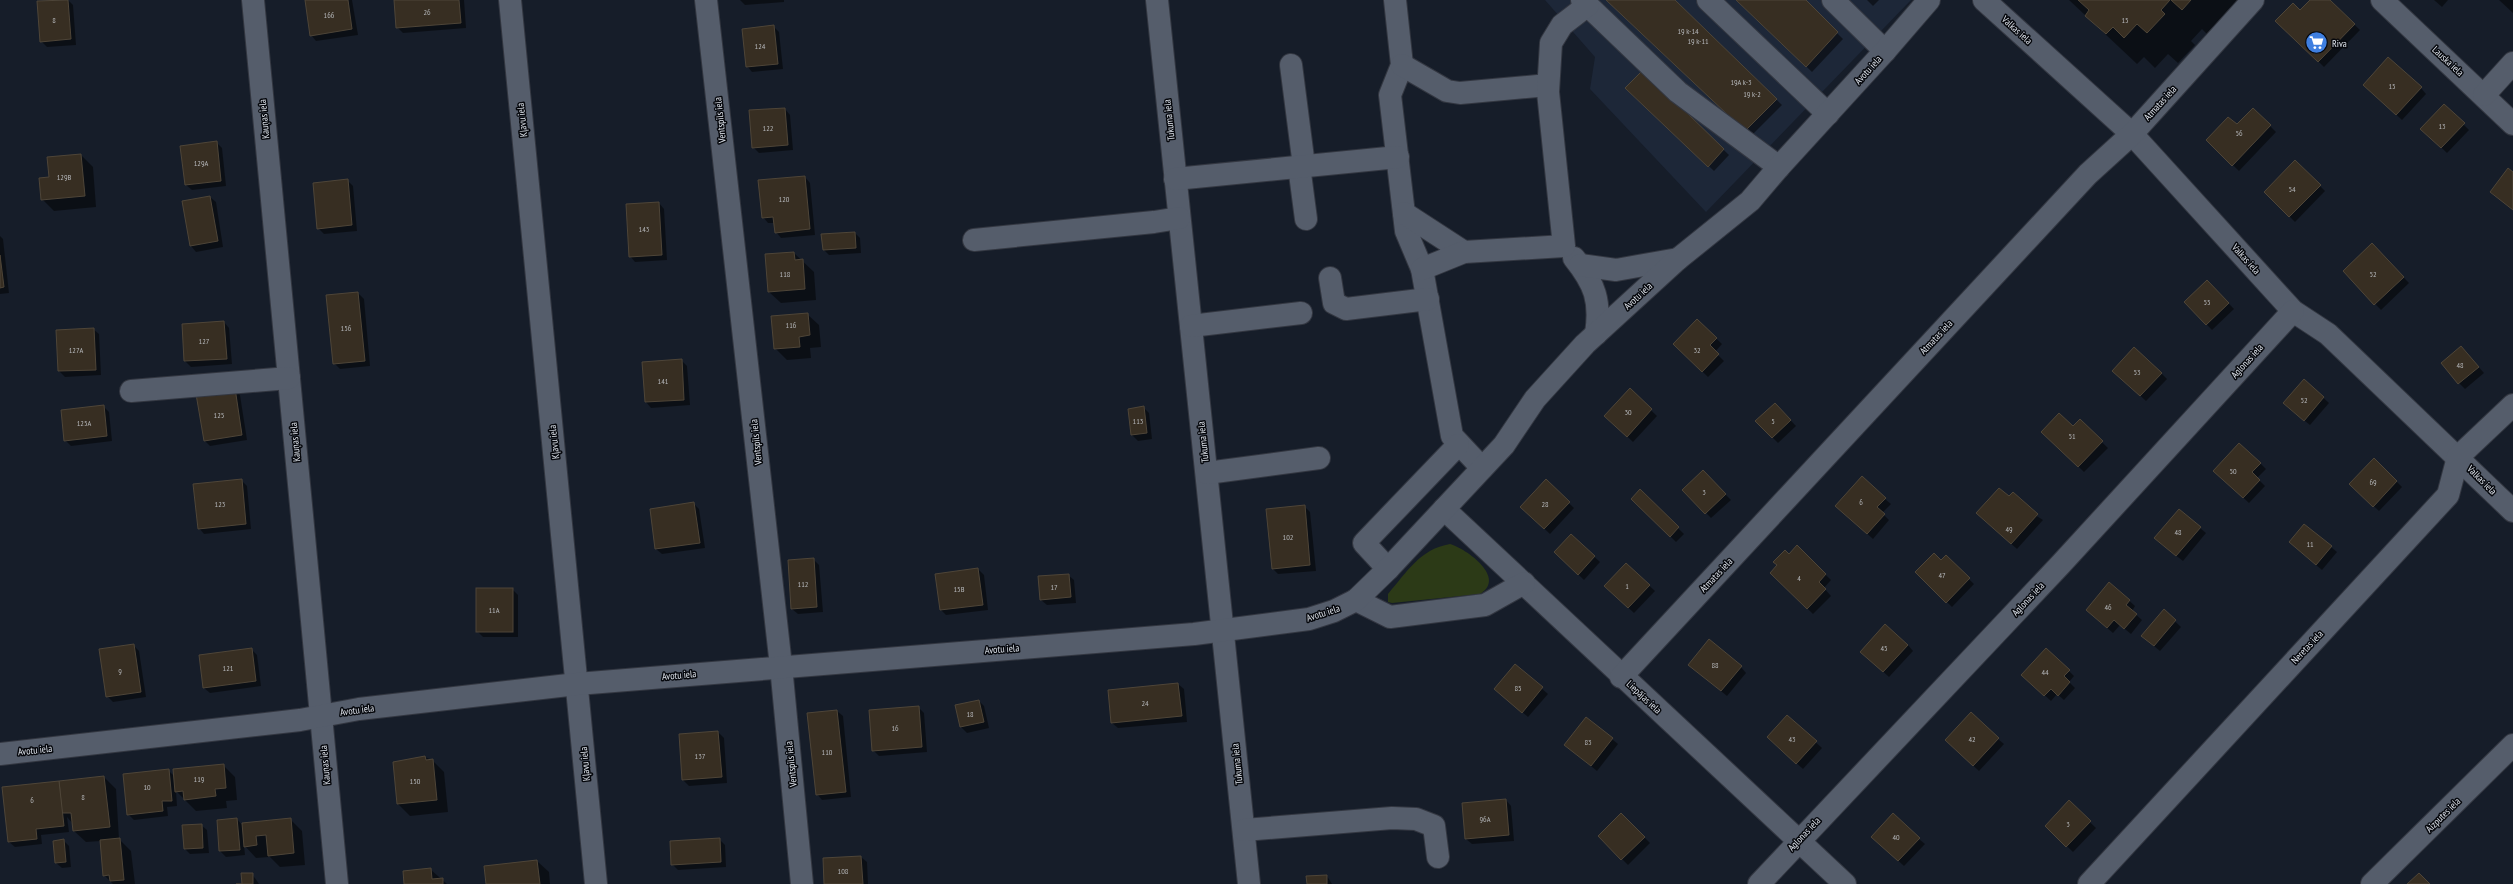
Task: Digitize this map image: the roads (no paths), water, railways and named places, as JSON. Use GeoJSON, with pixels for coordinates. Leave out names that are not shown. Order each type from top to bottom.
{"type":"FeatureCollection","features":[{"type":"Feature","properties":{"kind":"street","name":"Kauņas iela"},"geometry":{"type":"LineString","coordinates":[[252,0],[337,884]]}},
{"type":"Feature","properties":{"kind":"street","name":"Kļavu iela"},"geometry":{"type":"LineString","coordinates":[[510,0],[596,884]]}},
{"type":"Feature","properties":{"kind":"street","name":"Ventspils iela"},"geometry":{"type":"LineString","coordinates":[[706,0],[781,666],[802,884]]}},
{"type":"Feature","properties":{"kind":"street","name":"Tukuma iela"},"geometry":{"type":"LineString","coordinates":[[1157,0],[1249,884]]}},
{"type":"Feature","properties":{"kind":"street"},"geometry":{"type":"LineString","coordinates":[[1395,0],[1402,65],[1390,95],[1406,231],[1422,269],[1452,436],[1482,468]]}},
{"type":"Feature","properties":{"kind":"street"},"geometry":{"type":"LineString","coordinates":[[1708,0],[1828,114]]}},
{"type":"Feature","properties":{"kind":"street"},"geometry":{"type":"LineString","coordinates":[[1833,0],[1885,51]]}},
{"type":"Feature","properties":{"kind":"street","name":"Avotu iela"},"geometry":{"type":"LineString","coordinates":[[0,754],[300,720],[359,709],[577,684],[1223,630],[1309,619],[1334,611],[1356,600],[1388,569],[1504,445],[1535,399],[1596,334],[1678,259],[1750,201],[1929,0]]}},
{"type":"Feature","properties":{"kind":"street","name":"Valkas iela"},"geometry":{"type":"LineString","coordinates":[[1984,0],[2132,134],[2293,311],[2328,334],[2513,511]]}},
{"type":"Feature","properties":{"kind":"street","name":"Atmatas iela"},"geometry":{"type":"LineString","coordinates":[[1621,676],[2088,174],[2132,134],[2253,0]]}},
{"type":"Feature","properties":{"kind":"street","name":"Lauska iela"},"geometry":{"type":"LineString","coordinates":[[2382,0],[2513,124]]}},
{"type":"Feature","properties":{"kind":"street"},"geometry":{"type":"LineString","coordinates":[[1596,334],[1599,311],[1596,300],[1586,273],[1564,246],[1548,85],[1552,43],[1562,25],[1585,3],[1678,92],[1779,167]]}},
{"type":"Feature","properties":{"kind":"street"},"geometry":{"type":"LineString","coordinates":[[2484,95],[2513,63]]}},
{"type":"Feature","properties":{"kind":"street"},"geometry":{"type":"LineString","coordinates":[[1291,65],[1306,219]]}},
{"type":"Feature","properties":{"kind":"street"},"geometry":{"type":"LineString","coordinates":[[1402,65],[1447,91],[1460,93],[1548,85]]}},
{"type":"Feature","properties":{"kind":"street"},"geometry":{"type":"LineString","coordinates":[[1175,179],[1398,157]]}},
{"type":"Feature","properties":{"kind":"street"},"geometry":{"type":"LineString","coordinates":[[1404,213],[1464,252]]}},
{"type":"Feature","properties":{"kind":"street"},"geometry":{"type":"LineString","coordinates":[[974,240],[1154,222],[1179,218]]}},
{"type":"Feature","properties":{"kind":"street"},"geometry":{"type":"LineString","coordinates":[[1422,269],[1464,252],[1564,246]]}},
{"type":"Feature","properties":{"kind":"street"},"geometry":{"type":"LineString","coordinates":[[1580,266],[1616,270],[1678,259]]}},
{"type":"Feature","properties":{"kind":"street"},"geometry":{"type":"LineString","coordinates":[[1330,278],[1334,303],[1346,309],[1428,299]]}},
{"type":"Feature","properties":{"kind":"street","name":"Aglonas iela"},"geometry":{"type":"LineString","coordinates":[[1758,884],[1825,811],[1835,805],[2061,564],[2293,311]]}},
{"type":"Feature","properties":{"kind":"street"},"geometry":{"type":"LineString","coordinates":[[1191,326],[1301,314]]}},
{"type":"Feature","properties":{"kind":"street"},"geometry":{"type":"LineString","coordinates":[[131,391],[289,378]]}},
{"type":"Feature","properties":{"kind":"street"},"geometry":{"type":"LineString","coordinates":[[2458,457],[2513,405]]}},
{"type":"Feature","properties":{"kind":"street"},"geometry":{"type":"LineString","coordinates":[[1388,569],[1364,543],[1458,444]]}},
{"type":"Feature","properties":{"kind":"street","name":"Neretas iela"},"geometry":{"type":"LineString","coordinates":[[2088,884],[2448,495],[2458,457]]}},
{"type":"Feature","properties":{"kind":"street"},"geometry":{"type":"LineString","coordinates":[[1207,473],[1319,458]]}},
{"type":"Feature","properties":{"kind":"street","name":"Liepājas iela"},"geometry":{"type":"LineString","coordinates":[[1444,509],[1621,676],[1846,884]]}},
{"type":"Feature","properties":{"kind":"street"},"geometry":{"type":"LineString","coordinates":[[1356,600],[1390,617],[1484,605],[1524,583]]}},
{"type":"Feature","properties":{"kind":"street","name":"Aizputes iela"},"geometry":{"type":"LineString","coordinates":[[2372,884],[2513,745]]}},
{"type":"Feature","properties":{"kind":"street"},"geometry":{"type":"LineString","coordinates":[[1244,830],[1392,818],[1416,819],[1434,826],[1438,857]]}},
{"type":"Feature","properties":{"kind":"place","name":"Riva"},"geometry":{"type":"Point","coordinates":[2317,43]}}]}
